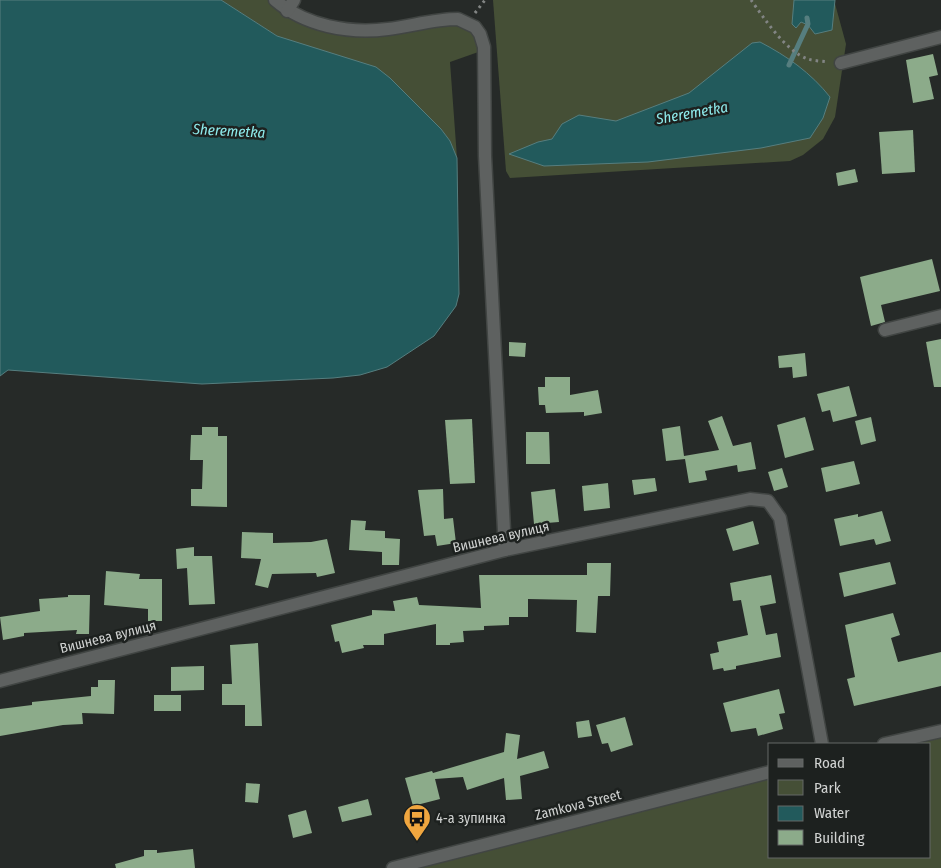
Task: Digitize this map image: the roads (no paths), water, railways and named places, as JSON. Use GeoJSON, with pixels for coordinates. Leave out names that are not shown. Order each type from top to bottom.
{"type":"FeatureCollection","features":[{"type":"Feature","properties":{"kind":"street"},"geometry":{"type":"LineString","coordinates":[[274,0],[291,5],[314,22],[358,30],[389,29],[439,20],[458,19],[468,22],[480,34],[485,63],[485,156],[505,550]]}},
{"type":"Feature","properties":{"kind":"street"},"geometry":{"type":"LineString","coordinates":[[841,63],[941,37]]}},
{"type":"Feature","properties":{"kind":"street"},"geometry":{"type":"LineString","coordinates":[[885,330],[941,316]]}},
{"type":"Feature","properties":{"kind":"street","name":"Вишнева вулиця"},"geometry":{"type":"LineString","coordinates":[[0,681],[505,550],[750,499],[768,501],[780,518],[822,743]]}},
{"type":"Feature","properties":{"kind":"street"},"geometry":{"type":"LineString","coordinates":[[888,743],[941,731]]}},
{"type":"Feature","properties":{"kind":"street","name":"Zamkova Street"},"geometry":{"type":"LineString","coordinates":[[393,868],[768,773]]}},
{"type":"Feature","properties":{"kind":"water"},"geometry":{"type":"Polygon","coordinates":[[[0,0],[221,0],[277,36],[376,67],[390,78],[441,129],[450,141],[457,158],[459,294],[456,306],[434,336],[387,367],[360,375],[202,384],[8,370],[0,376],[0,0]]]}},
{"type":"Feature","properties":{"kind":"water"},"geometry":{"type":"Polygon","coordinates":[[[794,0],[835,0],[832,30],[815,34],[808,25],[801,22],[796,28],[792,24],[794,0]]]}},
{"type":"Feature","properties":{"kind":"water"},"geometry":{"type":"Polygon","coordinates":[[[760,42],[798,66],[815,80],[830,97],[823,118],[810,138],[761,148],[648,162],[544,166],[509,154],[538,142],[552,139],[562,124],[579,115],[616,121],[689,93],[752,43],[760,42]]]}},
{"type":"Feature","properties":{"kind":"waterway","name":"Sheremetka"},"geometry":{"type":"LineString","coordinates":[[789,65],[808,24],[807,18]]}},
{"type":"Feature","properties":{"kind":"place","name":"4-а зупинка"},"geometry":{"type":"Point","coordinates":[417,842]}}]}
